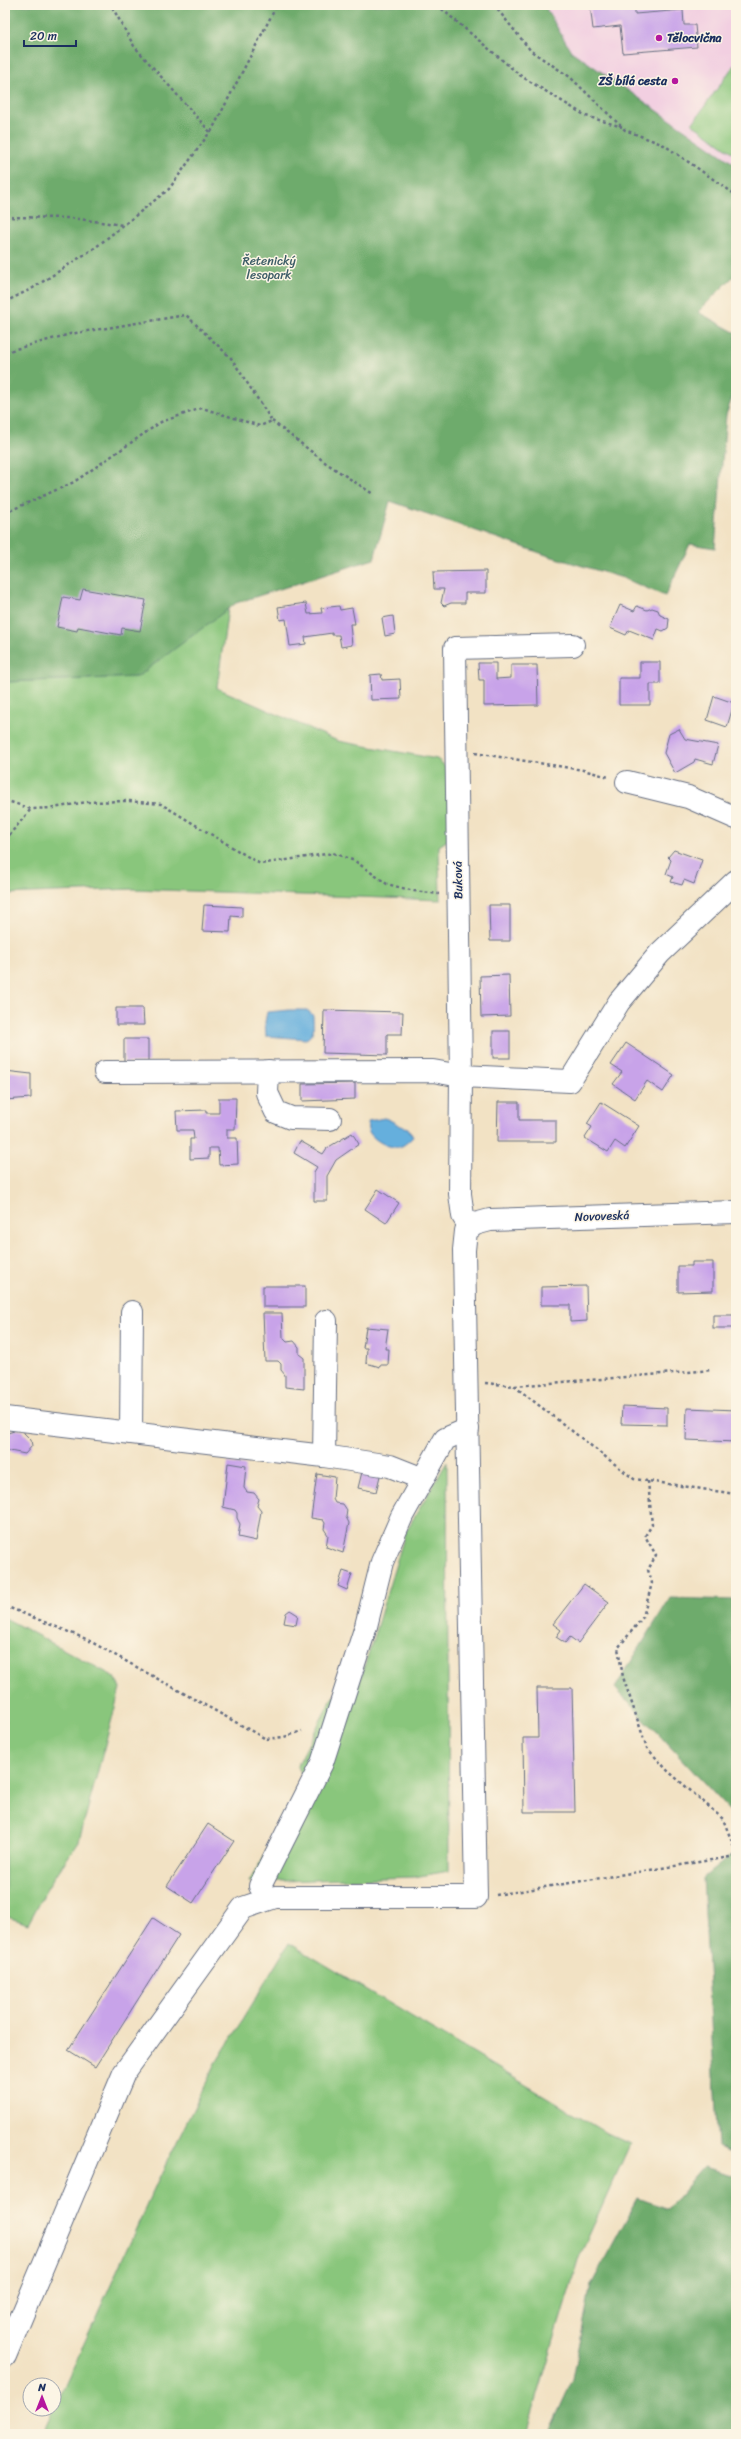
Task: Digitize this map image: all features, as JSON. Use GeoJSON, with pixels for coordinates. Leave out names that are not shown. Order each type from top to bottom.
{"type":"FeatureCollection","features":[{"type":"Feature","properties":{"kind":"street","name":"Buková"},"geometry":{"type":"LineString","coordinates":[[470,1227],[463,1216],[460,1194],[461,1076],[455,648],[573,645]]}},
{"type":"Feature","properties":{"kind":"street"},"geometry":{"type":"LineString","coordinates":[[627,782],[688,797],[736,818]]}},
{"type":"Feature","properties":{"kind":"street"},"geometry":{"type":"LineString","coordinates":[[105,1072],[434,1071],[461,1076],[570,1081],[619,1002],[660,953],[736,881]]}},
{"type":"Feature","properties":{"kind":"street"},"geometry":{"type":"LineString","coordinates":[[268,1071],[268,1093],[276,1112],[291,1118],[330,1120]]}},
{"type":"Feature","properties":{"kind":"street","name":"Novoveská"},"geometry":{"type":"LineString","coordinates":[[470,1227],[490,1220],[736,1212]]}},
{"type":"Feature","properties":{"kind":"street"},"geometry":{"type":"LineString","coordinates":[[5,2356],[124,2073],[243,1908],[275,1897],[476,1897],[464,1250],[465,1237],[470,1227]]}},
{"type":"Feature","properties":{"kind":"street"},"geometry":{"type":"LineString","coordinates":[[131,1433],[132,1312]]}},
{"type":"Feature","properties":{"kind":"street"},"geometry":{"type":"LineString","coordinates":[[324,1456],[326,1321]]}},
{"type":"Feature","properties":{"kind":"street"},"geometry":{"type":"LineString","coordinates":[[5,1418],[324,1456],[390,1466],[423,1478]]}},
{"type":"Feature","properties":{"kind":"street"},"geometry":{"type":"LineString","coordinates":[[260,1886],[322,1763],[366,1626],[382,1562],[402,1516],[445,1439],[468,1429]]}},
{"type":"Feature","properties":{"kind":"path"},"geometry":{"type":"LineString","coordinates":[[111,5],[134,46],[210,132]]}},
{"type":"Feature","properties":{"kind":"path"},"geometry":{"type":"LineString","coordinates":[[5,302],[45,280],[96,247],[169,189],[210,132],[277,5]]}},
{"type":"Feature","properties":{"kind":"path"},"geometry":{"type":"LineString","coordinates":[[437,5],[520,76],[586,116],[622,127],[664,145],[736,195]]}},
{"type":"Feature","properties":{"kind":"path"},"geometry":{"type":"LineString","coordinates":[[494,5],[531,51],[570,77],[622,127]]}},
{"type":"Feature","properties":{"kind":"path"},"geometry":{"type":"LineString","coordinates":[[5,217],[71,218],[123,225]]}},
{"type":"Feature","properties":{"kind":"path"},"geometry":{"type":"LineString","coordinates":[[5,352],[70,334],[186,315],[231,358],[272,421],[326,463],[374,494]]}},
{"type":"Feature","properties":{"kind":"path"},"geometry":{"type":"LineString","coordinates":[[5,513],[74,482],[161,422],[168,419],[202,408],[260,426],[272,421]]}},
{"type":"Feature","properties":{"kind":"path"},"geometry":{"type":"LineString","coordinates":[[456,750],[584,770],[627,782]]}},
{"type":"Feature","properties":{"kind":"path"},"geometry":{"type":"LineString","coordinates":[[5,800],[31,809],[53,808],[87,802],[128,801],[161,804],[260,864],[333,853],[354,861],[388,884],[414,892],[458,894]]}},
{"type":"Feature","properties":{"kind":"path"},"geometry":{"type":"LineString","coordinates":[[5,840],[31,809]]}},
{"type":"Feature","properties":{"kind":"path"},"geometry":{"type":"LineString","coordinates":[[467,1384],[514,1386],[712,1370]]}},
{"type":"Feature","properties":{"kind":"path"},"geometry":{"type":"LineString","coordinates":[[514,1386],[634,1479],[736,1494]]}},
{"type":"Feature","properties":{"kind":"path"},"geometry":{"type":"LineString","coordinates":[[648,1481],[652,1525],[645,1536],[656,1555],[648,1570],[652,1583],[643,1617],[618,1648],[623,1677],[647,1748],[668,1771],[723,1819],[736,1852]]}},
{"type":"Feature","properties":{"kind":"path"},"geometry":{"type":"LineString","coordinates":[[5,1606],[86,1639],[266,1739],[284,1737],[302,1731]]}},
{"type":"Feature","properties":{"kind":"path"},"geometry":{"type":"LineString","coordinates":[[476,1897],[736,1856]]}},
{"type":"Feature","properties":{"kind":"shaded area","name":"ZŠ bílá cesta"},"geometry":{"type":"Polygon","coordinates":[[[544,5],[736,5],[736,165],[571,51],[544,5]]]}},
{"type":"Feature","properties":{"kind":"green space","name":"Řetenický lesopark"},"geometry":{"type":"Polygon","coordinates":[[[5,5],[544,5],[571,51],[736,165],[736,274],[698,312],[736,333],[736,387],[726,415],[715,548],[690,544],[665,596],[623,578],[549,556],[390,501],[374,559],[236,603],[137,677],[5,682],[5,5]]]}},
{"type":"Feature","properties":{"kind":"green space"},"geometry":{"type":"Polygon","coordinates":[[[734,65],[736,67],[736,155],[692,124],[734,65]]]}},
{"type":"Feature","properties":{"kind":"green space"},"geometry":{"type":"Polygon","coordinates":[[[228,608],[217,688],[338,741],[437,759],[450,770],[451,838],[439,846],[440,900],[133,889],[5,894],[5,682],[137,677],[228,608]]]}},
{"type":"Feature","properties":{"kind":"green space"},"geometry":{"type":"Polygon","coordinates":[[[447,1462],[449,1871],[414,1877],[249,1882],[307,1782],[297,1766],[333,1696],[355,1697],[406,1531],[447,1462]]]}},
{"type":"Feature","properties":{"kind":"green space"},"geometry":{"type":"Polygon","coordinates":[[[670,1598],[736,1600],[736,1817],[615,1688],[670,1598]]]}},
{"type":"Feature","properties":{"kind":"green space"},"geometry":{"type":"Polygon","coordinates":[[[5,1618],[115,1677],[120,1689],[79,1841],[48,1887],[28,1924],[5,1916],[5,1618]]]}},
{"type":"Feature","properties":{"kind":"green space"},"geometry":{"type":"Polygon","coordinates":[[[736,1851],[736,2154],[718,2147],[703,1878],[736,1851]]]}},
{"type":"Feature","properties":{"kind":"green space"},"geometry":{"type":"Polygon","coordinates":[[[289,1943],[606,2133],[630,2144],[578,2260],[526,2434],[43,2434],[51,2417],[62,2417],[62,2392],[158,2180],[216,2063],[289,1943]]]}},
{"type":"Feature","properties":{"kind":"green space"},"geometry":{"type":"Polygon","coordinates":[[[704,2167],[736,2176],[736,2434],[548,2434],[573,2379],[591,2284],[638,2198],[668,2209],[704,2167]]]}},
{"type":"Feature","properties":{"kind":"water"},"geometry":{"type":"Polygon","coordinates":[[[307,1010],[313,1015],[313,1032],[311,1035],[306,1039],[266,1036],[265,1022],[267,1012],[307,1010]]]}},
{"type":"Feature","properties":{"kind":"water"},"geometry":{"type":"Polygon","coordinates":[[[384,1118],[408,1128],[413,1137],[404,1145],[399,1147],[389,1146],[374,1138],[368,1130],[369,1121],[384,1118]]]}},
{"type":"Feature","properties":{"kind":"building","name":"Tělocvična"},"geometry":{"type":"Polygon","coordinates":[[[590,5],[635,5],[635,14],[683,10],[684,25],[695,25],[697,47],[623,53],[620,26],[593,29],[590,5]]]}},
{"type":"Feature","properties":{"kind":"building"},"geometry":{"type":"Polygon","coordinates":[[[486,571],[486,593],[465,593],[465,603],[451,603],[444,606],[441,603],[444,589],[434,589],[433,572],[486,571]]]}},
{"type":"Feature","properties":{"kind":"building"},"geometry":{"type":"Polygon","coordinates":[[[83,589],[146,600],[140,631],[122,628],[121,635],[78,627],[77,631],[57,627],[63,597],[80,600],[83,589]]]}},
{"type":"Feature","properties":{"kind":"building"},"geometry":{"type":"Polygon","coordinates":[[[306,603],[308,614],[322,613],[321,608],[339,606],[340,610],[352,608],[355,624],[350,624],[352,645],[341,647],[339,635],[332,635],[332,633],[305,637],[306,644],[290,646],[286,619],[280,620],[278,607],[306,603]]]}},
{"type":"Feature","properties":{"kind":"building"},"geometry":{"type":"Polygon","coordinates":[[[620,605],[634,611],[637,606],[647,610],[652,608],[658,610],[660,615],[669,619],[668,628],[663,631],[658,629],[654,640],[629,630],[626,635],[610,628],[620,605]]]}},
{"type":"Feature","properties":{"kind":"building"},"geometry":{"type":"Polygon","coordinates":[[[393,616],[395,634],[385,636],[382,618],[393,616]]]}},
{"type":"Feature","properties":{"kind":"building"},"geometry":{"type":"Polygon","coordinates":[[[640,662],[660,662],[660,684],[650,684],[650,705],[619,705],[619,678],[640,678],[640,662]]]}},
{"type":"Feature","properties":{"kind":"building"},"geometry":{"type":"Polygon","coordinates":[[[478,663],[496,663],[496,679],[511,678],[511,665],[537,665],[538,705],[484,706],[484,680],[479,680],[478,663]]]}},
{"type":"Feature","properties":{"kind":"building"},"geometry":{"type":"Polygon","coordinates":[[[381,674],[382,680],[400,679],[401,699],[371,700],[370,675],[381,674]]]}},
{"type":"Feature","properties":{"kind":"building"},"geometry":{"type":"Polygon","coordinates":[[[714,696],[734,703],[727,727],[707,720],[714,696]]]}},
{"type":"Feature","properties":{"kind":"building"},"geometry":{"type":"Polygon","coordinates":[[[679,729],[685,739],[718,745],[713,764],[695,759],[694,762],[675,773],[664,753],[669,734],[679,729]]]}},
{"type":"Feature","properties":{"kind":"building"},"geometry":{"type":"Polygon","coordinates":[[[674,850],[702,860],[694,884],[684,880],[682,885],[671,882],[673,877],[666,874],[671,860],[668,857],[674,850]]]}},
{"type":"Feature","properties":{"kind":"building"},"geometry":{"type":"Polygon","coordinates":[[[204,905],[242,907],[242,917],[231,916],[230,932],[202,931],[204,905]]]}},
{"type":"Feature","properties":{"kind":"building"},"geometry":{"type":"Polygon","coordinates":[[[489,905],[510,905],[510,941],[490,941],[489,905]]]}},
{"type":"Feature","properties":{"kind":"building"},"geometry":{"type":"Polygon","coordinates":[[[509,975],[510,1016],[481,1017],[480,976],[509,975]]]}},
{"type":"Feature","properties":{"kind":"building"},"geometry":{"type":"Polygon","coordinates":[[[116,1008],[143,1008],[144,1025],[116,1025],[116,1008]]]}},
{"type":"Feature","properties":{"kind":"building"},"geometry":{"type":"Polygon","coordinates":[[[324,1010],[403,1012],[402,1034],[387,1034],[387,1055],[323,1053],[324,1010]]]}},
{"type":"Feature","properties":{"kind":"building"},"geometry":{"type":"Polygon","coordinates":[[[493,1031],[510,1031],[510,1058],[493,1058],[493,1031]]]}},
{"type":"Feature","properties":{"kind":"building"},"geometry":{"type":"Polygon","coordinates":[[[124,1039],[148,1039],[148,1062],[124,1063],[124,1039]]]}},
{"type":"Feature","properties":{"kind":"building"},"geometry":{"type":"Polygon","coordinates":[[[626,1043],[674,1075],[663,1092],[647,1081],[635,1099],[613,1084],[622,1072],[611,1065],[626,1043]]]}},
{"type":"Feature","properties":{"kind":"building"},"geometry":{"type":"Polygon","coordinates":[[[5,1071],[31,1074],[31,1098],[5,1100],[5,1071]]]}},
{"type":"Feature","properties":{"kind":"building"},"geometry":{"type":"Polygon","coordinates":[[[355,1083],[355,1099],[302,1101],[302,1084],[355,1083]]]}},
{"type":"Feature","properties":{"kind":"building"},"geometry":{"type":"Polygon","coordinates":[[[219,1098],[236,1098],[235,1129],[227,1129],[227,1138],[237,1138],[238,1164],[219,1165],[218,1148],[209,1148],[209,1158],[190,1159],[190,1139],[194,1139],[193,1130],[177,1130],[176,1111],[206,1110],[206,1113],[219,1113],[219,1098]]]}},
{"type":"Feature","properties":{"kind":"building"},"geometry":{"type":"Polygon","coordinates":[[[498,1102],[519,1102],[519,1120],[556,1120],[556,1142],[497,1142],[498,1102]]]}},
{"type":"Feature","properties":{"kind":"building"},"geometry":{"type":"Polygon","coordinates":[[[601,1102],[639,1126],[625,1148],[615,1141],[608,1152],[585,1138],[592,1127],[587,1124],[601,1102]]]}},
{"type":"Feature","properties":{"kind":"building"},"geometry":{"type":"Polygon","coordinates":[[[352,1133],[359,1144],[336,1160],[327,1176],[327,1201],[314,1201],[314,1172],[317,1167],[294,1153],[300,1141],[323,1154],[327,1148],[352,1133]]]}},
{"type":"Feature","properties":{"kind":"building"},"geometry":{"type":"Polygon","coordinates":[[[378,1189],[399,1203],[386,1223],[365,1209],[378,1189]]]}},
{"type":"Feature","properties":{"kind":"building"},"geometry":{"type":"Polygon","coordinates":[[[692,1262],[713,1262],[713,1291],[678,1292],[678,1266],[692,1266],[692,1262]]]}},
{"type":"Feature","properties":{"kind":"building"},"geometry":{"type":"Polygon","coordinates":[[[263,1286],[305,1286],[305,1307],[263,1307],[263,1286]]]}},
{"type":"Feature","properties":{"kind":"building"},"geometry":{"type":"Polygon","coordinates":[[[586,1286],[587,1321],[570,1322],[570,1305],[541,1305],[541,1287],[586,1286]]]}},
{"type":"Feature","properties":{"kind":"building"},"geometry":{"type":"Polygon","coordinates":[[[263,1313],[282,1313],[283,1338],[287,1342],[294,1341],[299,1347],[299,1354],[304,1358],[304,1389],[285,1387],[285,1375],[281,1370],[281,1364],[278,1361],[265,1361],[263,1313]]]}},
{"type":"Feature","properties":{"kind":"building"},"geometry":{"type":"Polygon","coordinates":[[[713,1315],[736,1315],[736,1328],[713,1328],[713,1315]]]}},
{"type":"Feature","properties":{"kind":"building"},"geometry":{"type":"Polygon","coordinates":[[[366,1327],[388,1329],[385,1349],[389,1349],[388,1365],[380,1365],[380,1367],[366,1363],[367,1348],[363,1348],[366,1327]]]}},
{"type":"Feature","properties":{"kind":"building"},"geometry":{"type":"Polygon","coordinates":[[[622,1406],[667,1408],[667,1425],[621,1424],[622,1406]]]}},
{"type":"Feature","properties":{"kind":"building"},"geometry":{"type":"Polygon","coordinates":[[[687,1408],[736,1410],[736,1442],[686,1440],[687,1408]]]}},
{"type":"Feature","properties":{"kind":"building"},"geometry":{"type":"Polygon","coordinates":[[[14,1429],[24,1431],[24,1433],[31,1440],[32,1446],[25,1454],[5,1450],[5,1434],[14,1431],[14,1429]]]}},
{"type":"Feature","properties":{"kind":"building"},"geometry":{"type":"Polygon","coordinates":[[[228,1463],[246,1466],[244,1488],[247,1492],[254,1493],[259,1499],[257,1506],[261,1511],[256,1541],[238,1537],[240,1524],[237,1518],[237,1513],[235,1510],[223,1507],[228,1463]]]}},
{"type":"Feature","properties":{"kind":"building"},"geometry":{"type":"Polygon","coordinates":[[[362,1472],[380,1476],[376,1492],[358,1488],[362,1472]]]}},
{"type":"Feature","properties":{"kind":"building"},"geometry":{"type":"Polygon","coordinates":[[[317,1474],[335,1477],[333,1499],[335,1503],[343,1504],[347,1510],[346,1517],[349,1523],[343,1553],[326,1547],[328,1535],[324,1529],[325,1523],[323,1520],[311,1518],[317,1474]]]}},
{"type":"Feature","properties":{"kind":"building"},"geometry":{"type":"Polygon","coordinates":[[[343,1571],[352,1574],[347,1590],[338,1586],[343,1571]]]}},
{"type":"Feature","properties":{"kind":"building"},"geometry":{"type":"Polygon","coordinates":[[[584,1584],[609,1602],[578,1643],[570,1637],[565,1643],[556,1637],[561,1630],[553,1624],[584,1584]]]}},
{"type":"Feature","properties":{"kind":"building"},"geometry":{"type":"Polygon","coordinates":[[[290,1610],[298,1615],[296,1625],[284,1623],[286,1613],[290,1610]]]}},
{"type":"Feature","properties":{"kind":"building"},"geometry":{"type":"Polygon","coordinates":[[[537,1688],[572,1688],[575,1812],[524,1812],[523,1738],[538,1738],[537,1688]]]}},
{"type":"Feature","properties":{"kind":"building"},"geometry":{"type":"Polygon","coordinates":[[[208,1824],[234,1841],[193,1903],[167,1886],[208,1824]]]}},
{"type":"Feature","properties":{"kind":"building"},"geometry":{"type":"Polygon","coordinates":[[[153,1918],[179,1935],[95,2067],[68,2050],[153,1918]]]}},
{"type":"Feature","properties":{"kind":"place","name":"Tělocvična"},"geometry":{"type":"Point","coordinates":[659,38]}},
{"type":"Feature","properties":{"kind":"place","name":"ZŠ bílá cesta"},"geometry":{"type":"Point","coordinates":[675,81]}}]}
